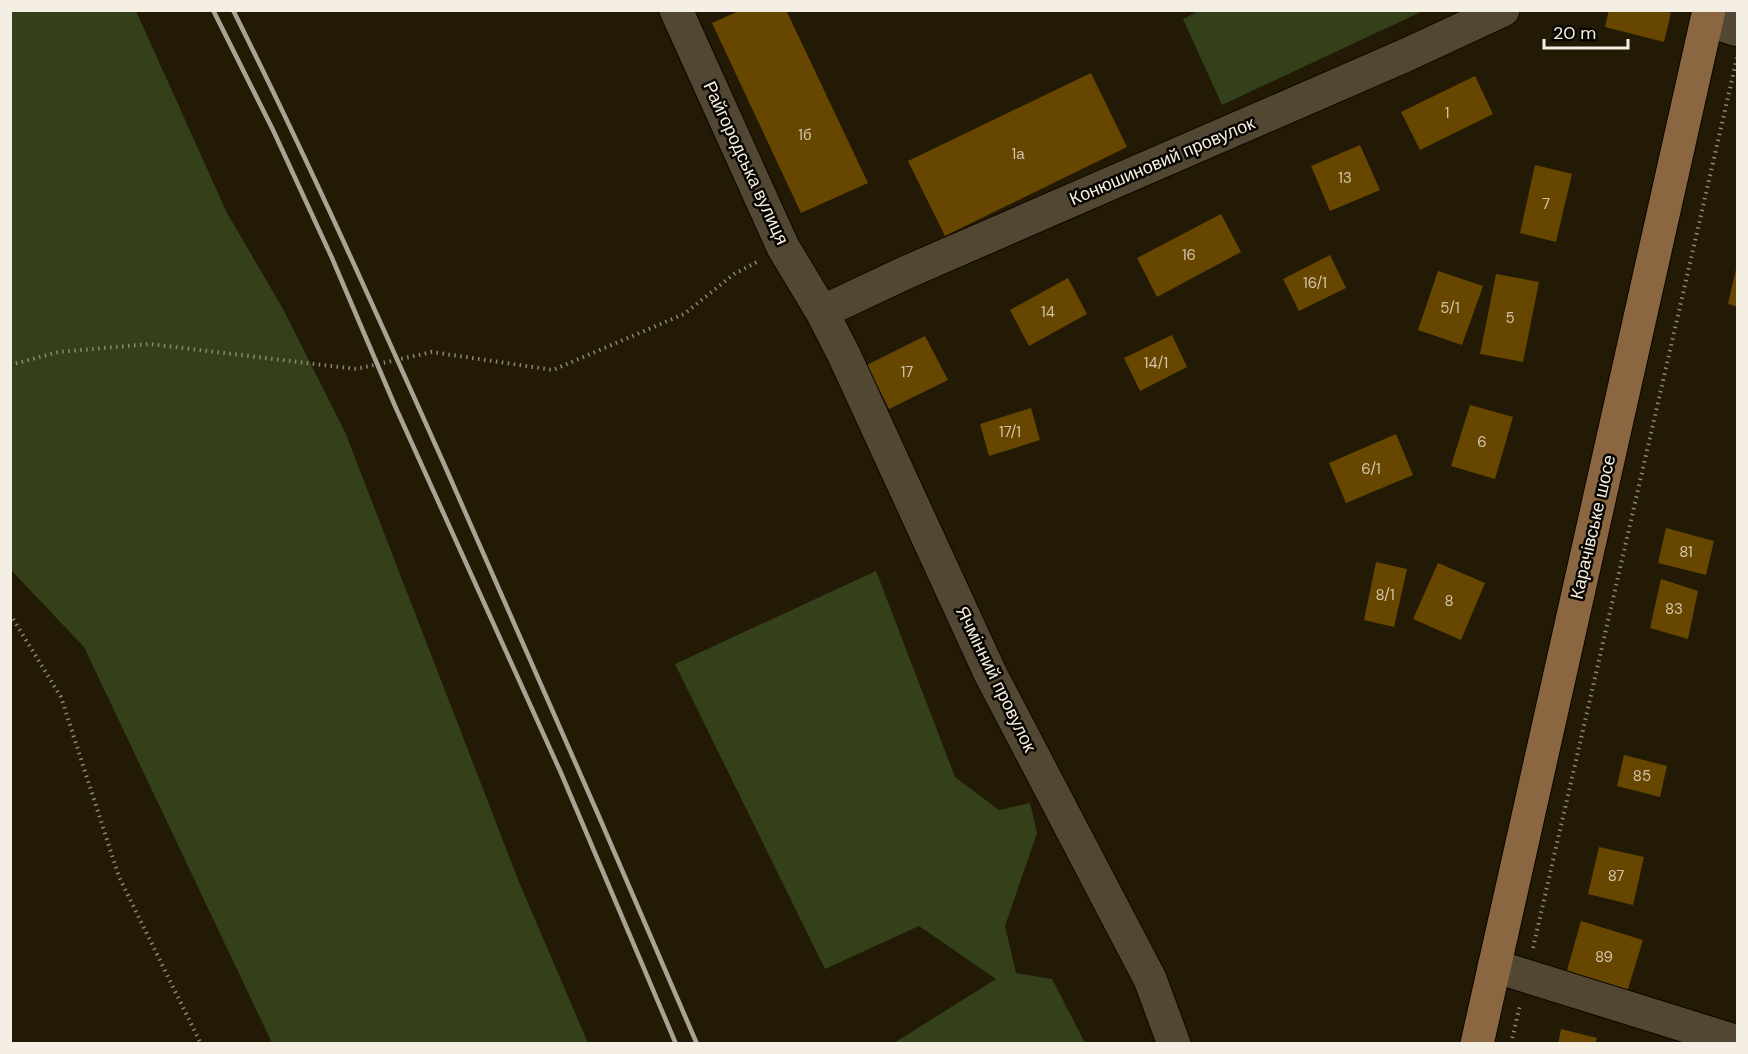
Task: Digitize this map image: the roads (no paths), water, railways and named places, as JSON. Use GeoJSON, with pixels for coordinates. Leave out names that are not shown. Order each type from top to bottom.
{"type":"FeatureCollection","features":[{"type":"Feature","properties":{"kind":"main road","name":"Карачівське шосе"},"geometry":{"type":"LineString","coordinates":[[1477,1044],[1708,15]]}},
{"type":"Feature","properties":{"kind":"street","name":"Райгородська вулиця"},"geometry":{"type":"LineString","coordinates":[[676,10],[783,247],[822,312]]}},
{"type":"Feature","properties":{"kind":"street","name":"Конюшиновий провулок"},"geometry":{"type":"LineString","coordinates":[[822,312],[907,272],[1406,55],[1503,10]]}},
{"type":"Feature","properties":{"kind":"street"},"geometry":{"type":"LineString","coordinates":[[1708,15],[1737,30]]}},
{"type":"Feature","properties":{"kind":"street","name":"Ячмінний провулок"},"geometry":{"type":"LineString","coordinates":[[822,312],[990,673],[1150,979],[1174,1044]]}},
{"type":"Feature","properties":{"kind":"street"},"geometry":{"type":"LineString","coordinates":[[1494,966],[1737,1042]]}},
{"type":"Feature","properties":{"kind":"railway"},"geometry":{"type":"LineString","coordinates":[[213,10],[273,130],[332,258],[395,406],[561,773],[676,1044]]}},
{"type":"Feature","properties":{"kind":"railway"},"geometry":{"type":"LineString","coordinates":[[233,10],[367,293],[540,681],[697,1044]]}}]}
